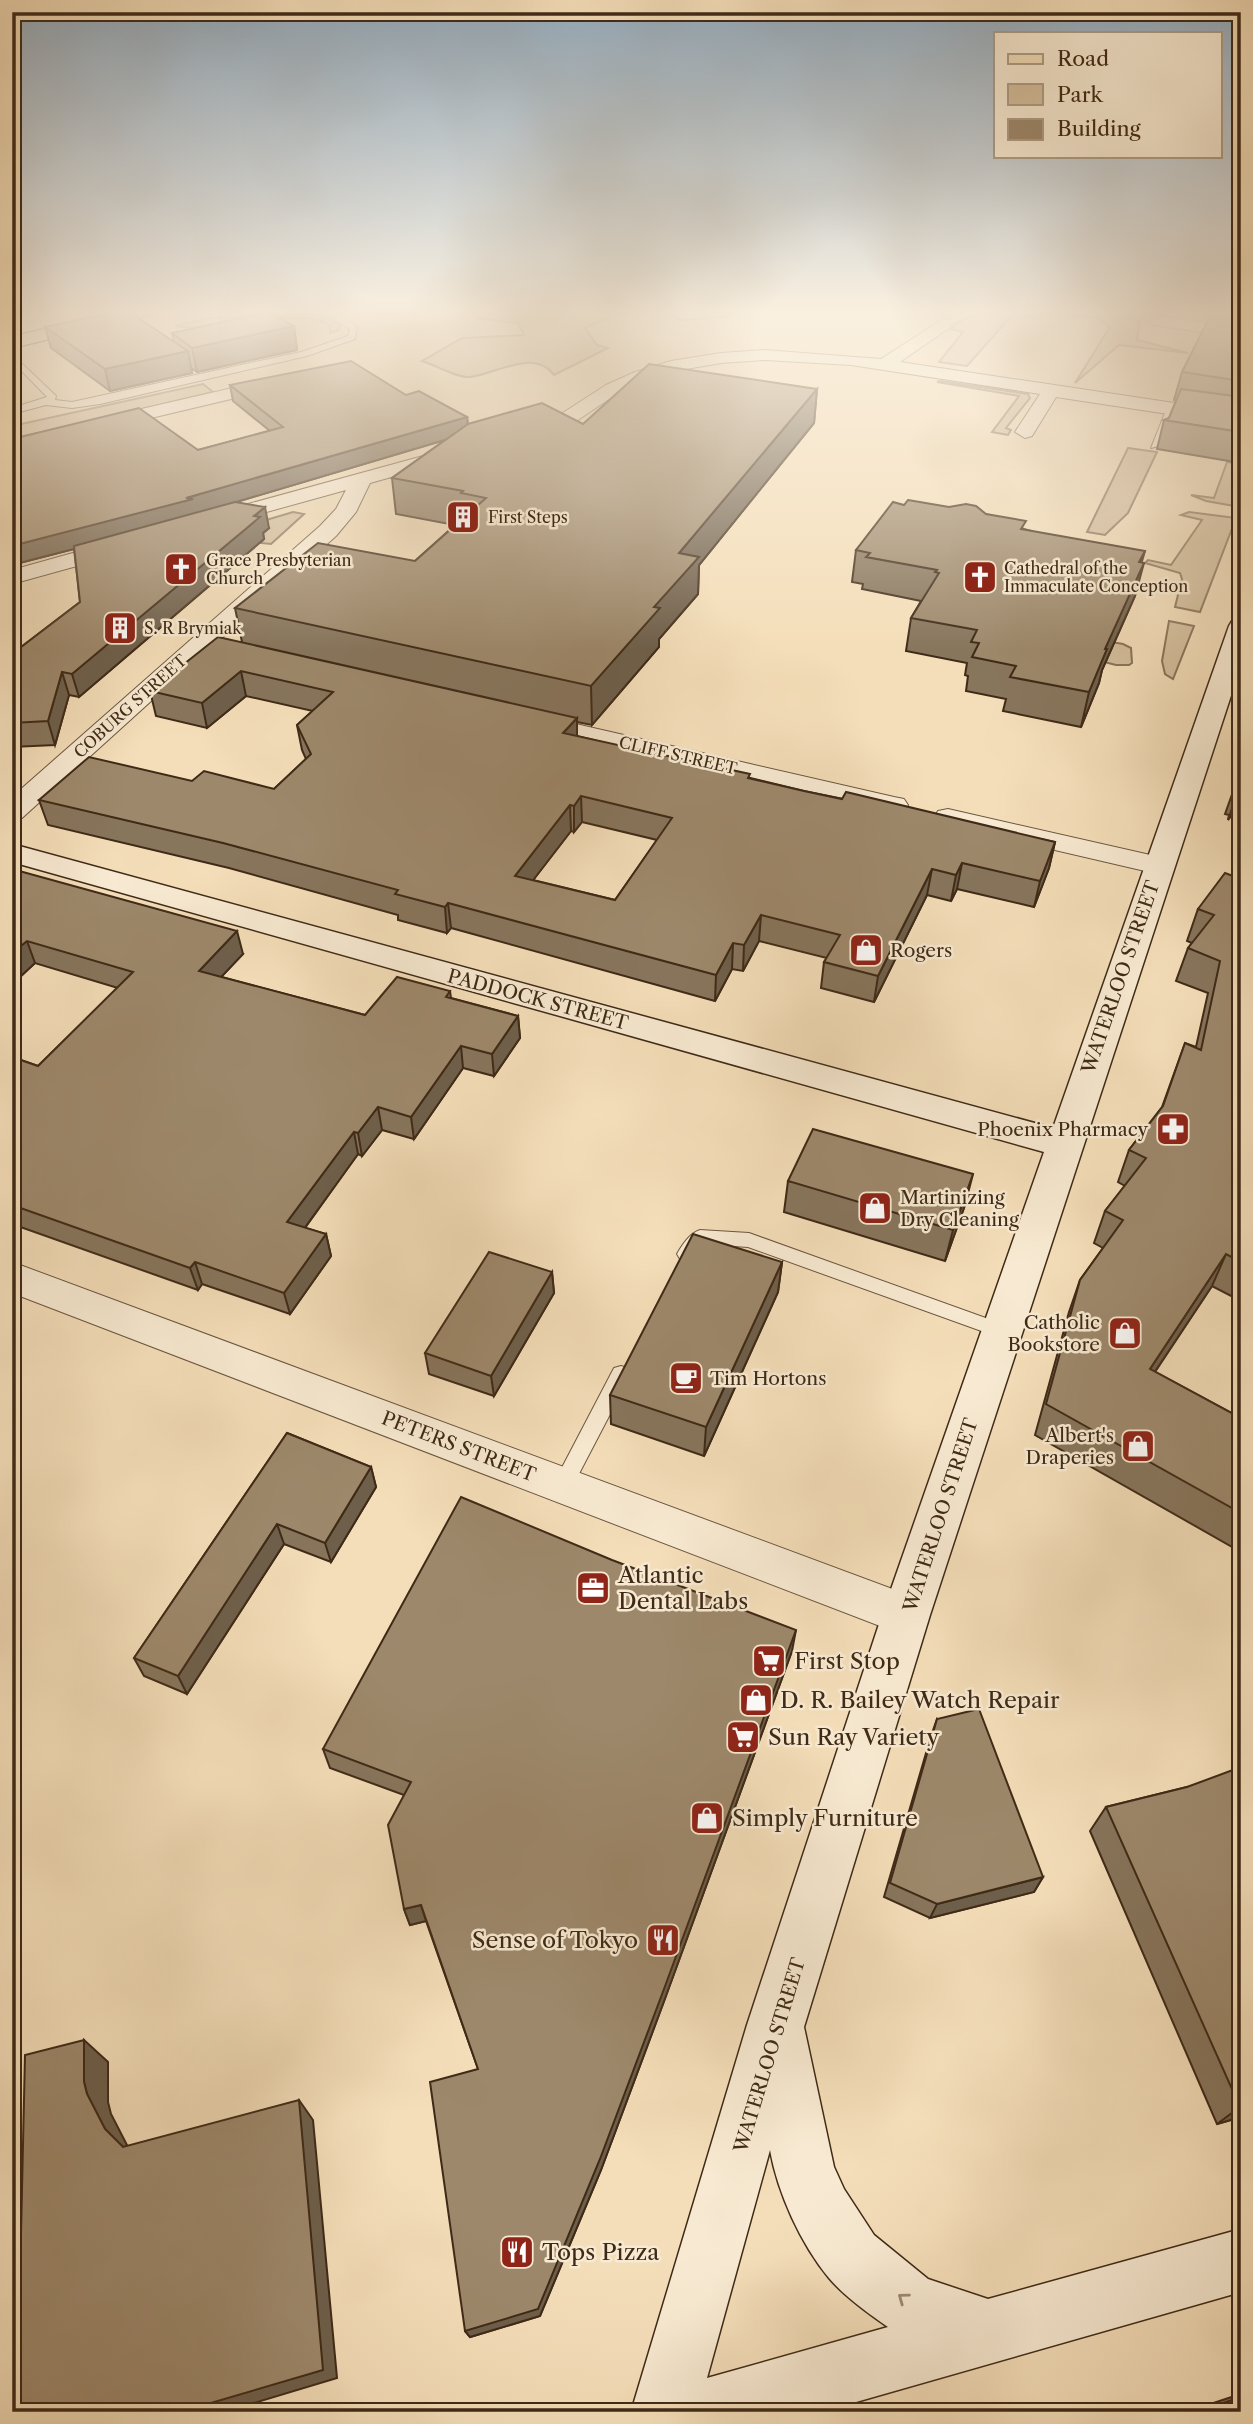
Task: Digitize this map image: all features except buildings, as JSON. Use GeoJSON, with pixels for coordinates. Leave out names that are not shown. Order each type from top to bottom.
{"type":"FeatureCollection","features":[{"type":"Feature","properties":{"kind":"street"},"geometry":{"type":"LineString","coordinates":[[12,445],[105,423]]}},
{"type":"Feature","properties":{"kind":"street"},"geometry":{"type":"LineString","coordinates":[[503,441],[556,423]]}},
{"type":"Feature","properties":{"kind":"street"},"geometry":{"type":"LineString","coordinates":[[1026,432],[1031,423]]}},
{"type":"Feature","properties":{"kind":"street"},"geometry":{"type":"LineString","coordinates":[[196,526],[476,448]]}},
{"type":"Feature","properties":{"kind":"street","name":"COBURG STREET"},"geometry":{"type":"LineString","coordinates":[[12,812],[327,531],[345,512],[362,479]]}},
{"type":"Feature","properties":{"kind":"street"},"geometry":{"type":"LineString","coordinates":[[12,577],[144,540]]}},
{"type":"Feature","properties":{"kind":"street","name":"WATERLOO STREET"},"geometry":{"type":"LineString","coordinates":[[664,2412],[776,2025],[906,1615],[1158,865],[1234,669],[1241,626]]}},
{"type":"Feature","properties":{"kind":"street"},"geometry":{"type":"LineString","coordinates":[[198,646],[277,663]]}},
{"type":"Feature","properties":{"kind":"street","name":"CLIFF STREET"},"geometry":{"type":"LineString","coordinates":[[502,715],[1158,865]]}},
{"type":"Feature","properties":{"kind":"street","name":"PADDOCK STREET"},"geometry":{"type":"LineString","coordinates":[[12,853],[1064,1143]]}},
{"type":"Feature","properties":{"kind":"street","name":"PETERS STREET"},"geometry":{"type":"LineString","coordinates":[[12,1277],[906,1615]]}},
{"type":"Feature","properties":{"kind":"street"},"geometry":{"type":"LineString","coordinates":[[776,2025],[804,2170],[822,2211],[852,2257],[909,2304],[989,2332]]}},
{"type":"Feature","properties":{"kind":"street"},"geometry":{"type":"LineString","coordinates":[[704,2412],[1241,2260]]}},
{"type":"Feature","properties":{"kind":"lane"},"geometry":{"type":"LineString","coordinates":[[1154,446],[1164,423]]}},
{"type":"Feature","properties":{"kind":"lane"},"geometry":{"type":"LineString","coordinates":[[674,1273],[700,1237],[749,1240],[1001,1331]]}},
{"type":"Feature","properties":{"kind":"lane"},"geometry":{"type":"LineString","coordinates":[[563,1485],[631,1356]]}},
{"type":"Feature","properties":{"kind":"green space"},"geometry":{"type":"Polygon","coordinates":[[[25,423],[83,423],[12,440],[12,426],[25,423]]]}},
{"type":"Feature","properties":{"kind":"green space"},"geometry":{"type":"Polygon","coordinates":[[[999,423],[1010,423],[1006,428],[1011,430],[1008,435],[992,432],[999,423]]]}},
{"type":"Feature","properties":{"kind":"green space"},"geometry":{"type":"Polygon","coordinates":[[[1128,448],[1157,452],[1128,513],[1105,535],[1087,532],[1128,448]]]}},
{"type":"Feature","properties":{"kind":"green space"},"geometry":{"type":"Polygon","coordinates":[[[1227,462],[1241,464],[1240,507],[1206,501],[1191,495],[1214,498],[1227,462]]]}},
{"type":"Feature","properties":{"kind":"green space"},"geometry":{"type":"Polygon","coordinates":[[[293,512],[304,514],[271,544],[261,543],[264,539],[258,538],[268,529],[226,532],[293,512]]]}},
{"type":"Feature","properties":{"kind":"green space"},"geometry":{"type":"Polygon","coordinates":[[[1189,512],[1236,518],[1200,612],[1175,607],[1182,579],[1180,573],[1145,563],[1148,560],[1171,565],[1202,520],[1181,515],[1189,512]]]}},
{"type":"Feature","properties":{"kind":"green space"},"geometry":{"type":"Polygon","coordinates":[[[1169,621],[1194,626],[1173,679],[1165,674],[1162,661],[1169,621]]]}},
{"type":"Feature","properties":{"kind":"green space"},"geometry":{"type":"Polygon","coordinates":[[[1065,634],[1123,644],[1131,648],[1132,663],[1116,665],[1061,651],[1065,634]]]}},
{"type":"Feature","properties":{"kind":"place","name":"First Steps"},"geometry":{"type":"Point","coordinates":[463,517]}},
{"type":"Feature","properties":{"kind":"place","name":"Grace Presbyterian Church"},"geometry":{"type":"Point","coordinates":[181,569]}},
{"type":"Feature","properties":{"kind":"place","name":"Cathedral of the Immaculate Conception"},"geometry":{"type":"Point","coordinates":[980,577]}},
{"type":"Feature","properties":{"kind":"place","name":"S. R Brymiak"},"geometry":{"type":"Point","coordinates":[120,628]}},
{"type":"Feature","properties":{"kind":"place","name":"Rogers"},"geometry":{"type":"Point","coordinates":[866,950]}},
{"type":"Feature","properties":{"kind":"place","name":"Phoenix Pharmacy"},"geometry":{"type":"Point","coordinates":[1173,1129]}},
{"type":"Feature","properties":{"kind":"place","name":"Martinizing Dry Cleaning"},"geometry":{"type":"Point","coordinates":[875,1208]}},
{"type":"Feature","properties":{"kind":"place","name":"Catholic Bookstore"},"geometry":{"type":"Point","coordinates":[1125,1333]}},
{"type":"Feature","properties":{"kind":"place","name":"Tim Hortons"},"geometry":{"type":"Point","coordinates":[686,1378]}},
{"type":"Feature","properties":{"kind":"place","name":"Albert's Draperies"},"geometry":{"type":"Point","coordinates":[1138,1446]}},
{"type":"Feature","properties":{"kind":"place","name":"Atlantic Dental Labs"},"geometry":{"type":"Point","coordinates":[593,1588]}},
{"type":"Feature","properties":{"kind":"place","name":"First Stop"},"geometry":{"type":"Point","coordinates":[769,1661]}},
{"type":"Feature","properties":{"kind":"place","name":"D. R. Bailey Watch Repair"},"geometry":{"type":"Point","coordinates":[756,1700]}},
{"type":"Feature","properties":{"kind":"place","name":"Sun Ray Variety"},"geometry":{"type":"Point","coordinates":[743,1737]}},
{"type":"Feature","properties":{"kind":"place","name":"Simply Furniture"},"geometry":{"type":"Point","coordinates":[707,1818]}},
{"type":"Feature","properties":{"kind":"place","name":"Sense of Tokyo"},"geometry":{"type":"Point","coordinates":[663,1940]}},
{"type":"Feature","properties":{"kind":"place","name":"Tops Pizza"},"geometry":{"type":"Point","coordinates":[517,2252]}}]}
